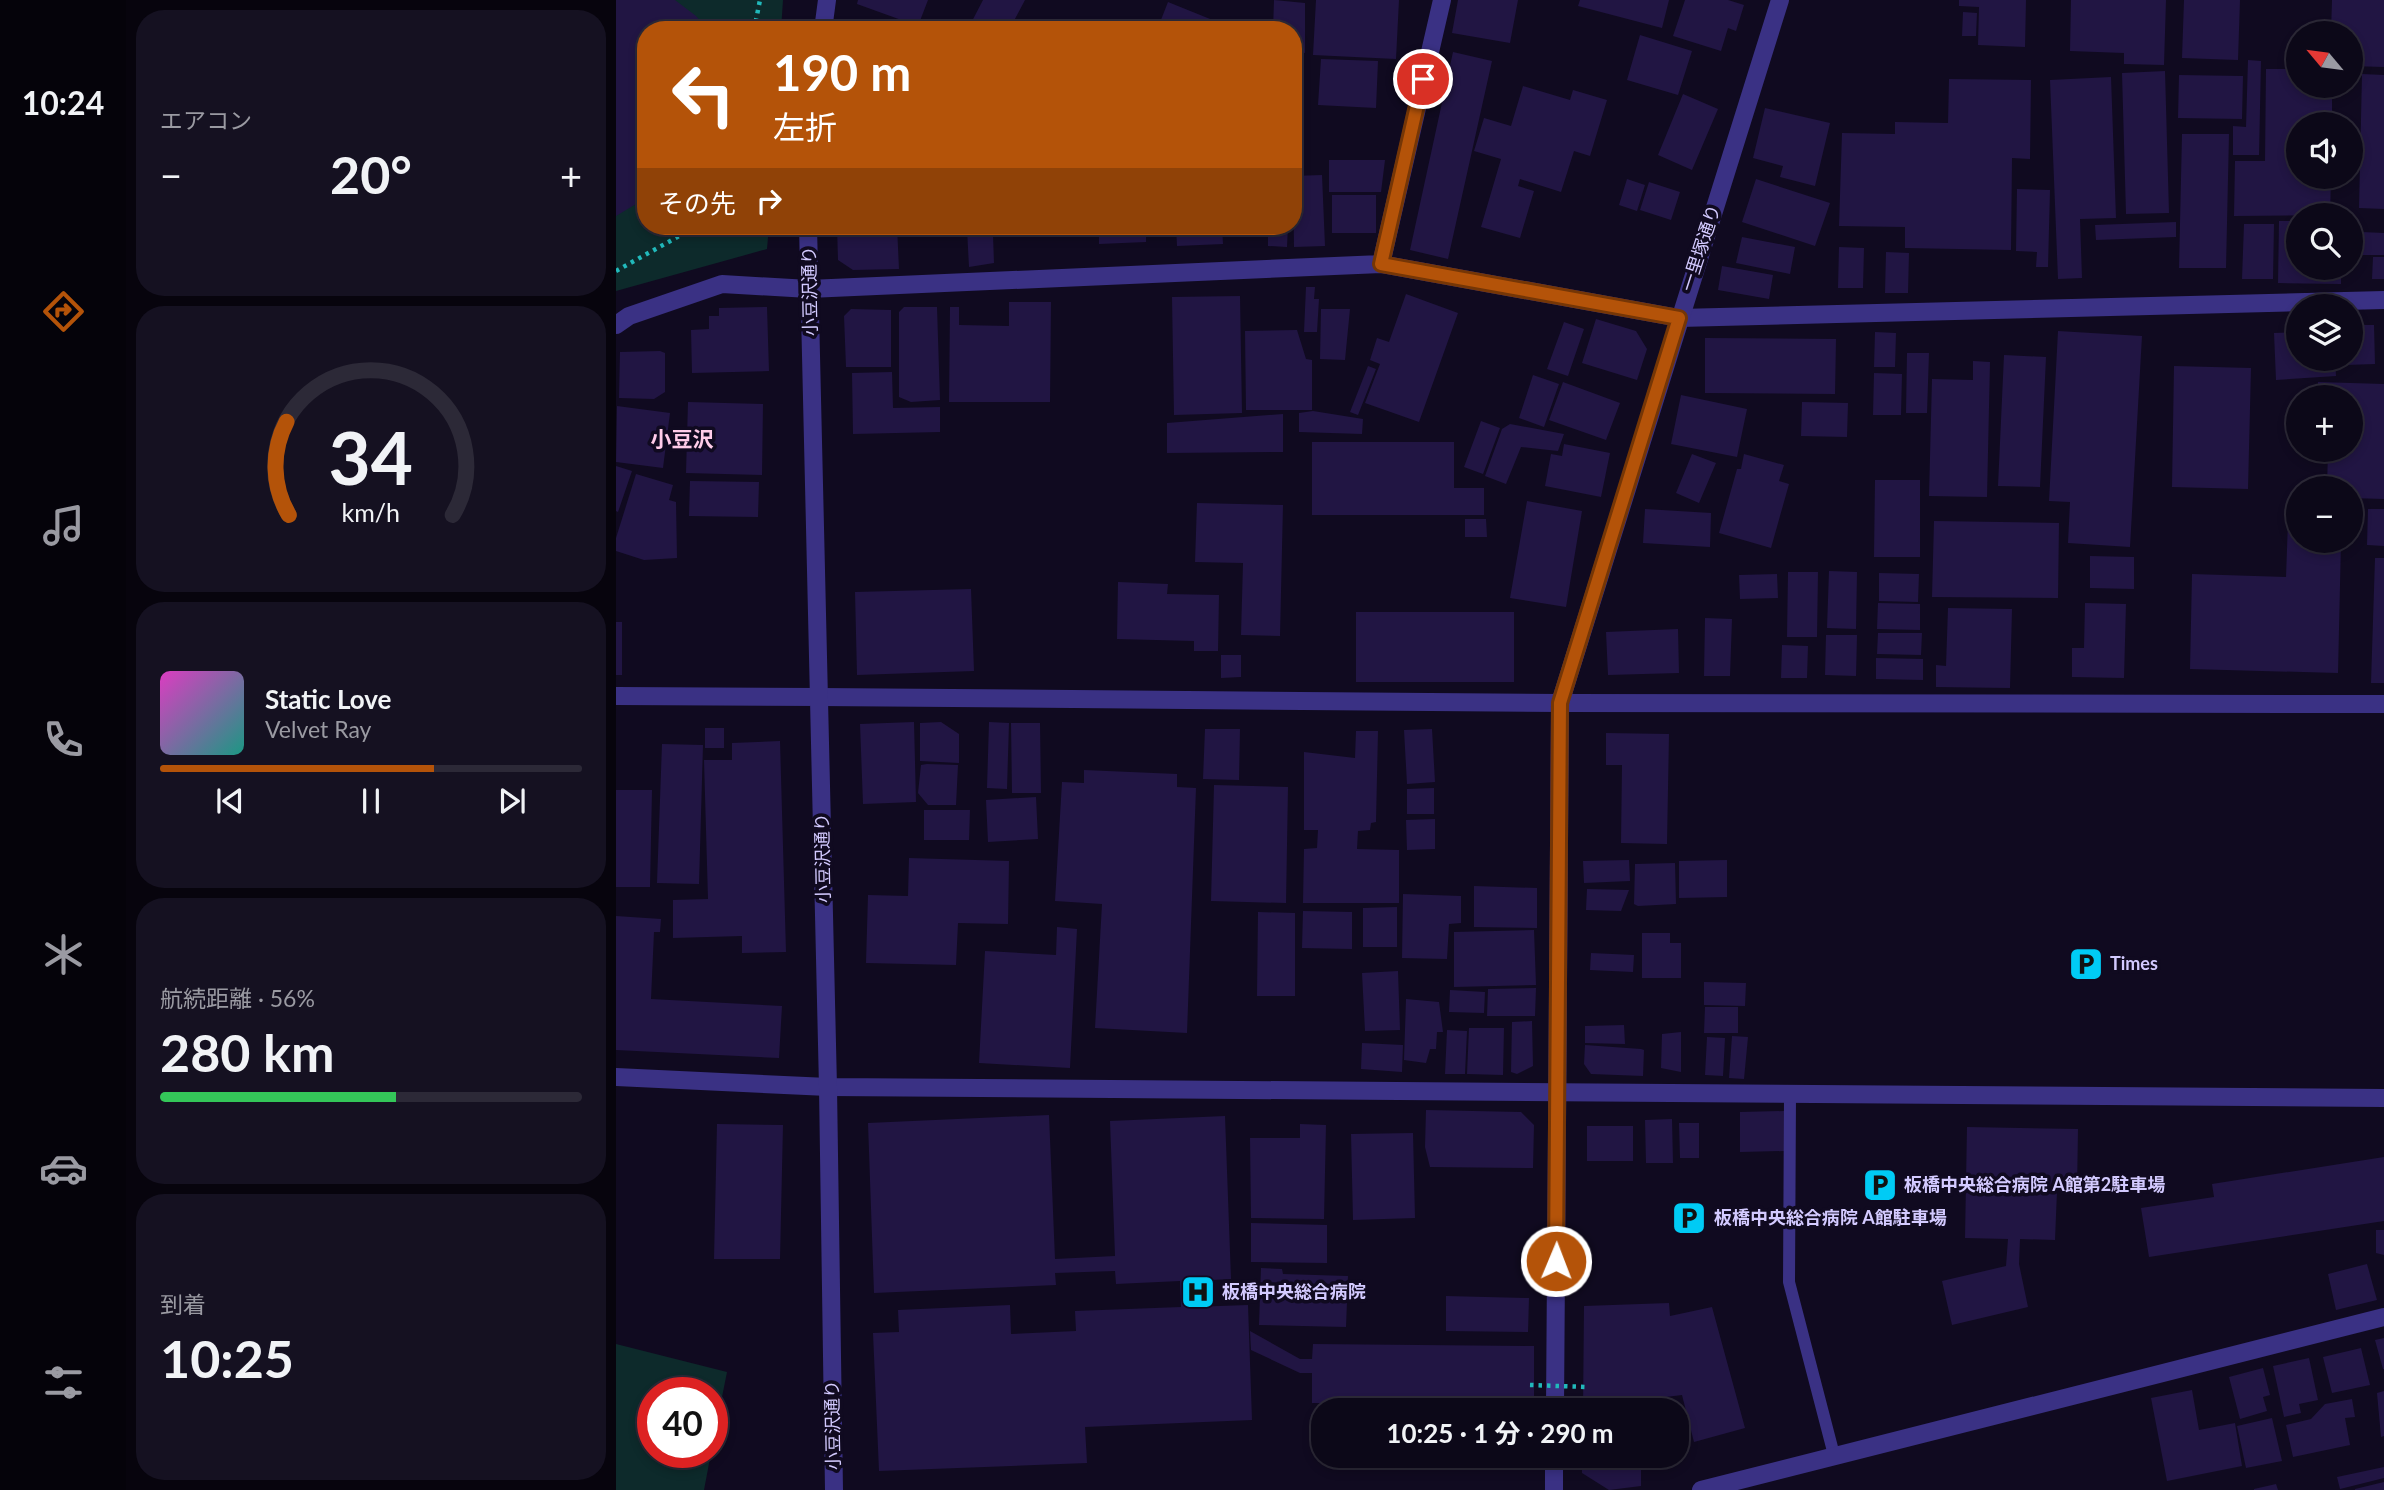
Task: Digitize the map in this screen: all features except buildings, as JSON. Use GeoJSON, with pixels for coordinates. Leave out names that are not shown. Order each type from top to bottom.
{"type":"FeatureCollection","features":[{"type":"Feature","properties":{"kind":"street"},"geometry":{"type":"LineString","coordinates":[[824,21],[827,0]]}},
{"type":"Feature","properties":{"kind":"street"},"geometry":{"type":"LineString","coordinates":[[1381,264],[1441,0]]}},
{"type":"Feature","properties":{"kind":"street","name":"一里塚通り"},"geometry":{"type":"LineString","coordinates":[[1555,1398],[1560,703],[1780,0]]}},
{"type":"Feature","properties":{"kind":"street","name":"小豆沢通り"},"geometry":{"type":"LineString","coordinates":[[808,235],[828,1087],[834,1490]]}},
{"type":"Feature","properties":{"kind":"street"},"geometry":{"type":"LineString","coordinates":[[616,325],[629,316],[722,284],[809,289],[1381,264],[1679,318],[2384,300]]}},
{"type":"Feature","properties":{"kind":"street"},"geometry":{"type":"LineString","coordinates":[[616,696],[1560,703],[2384,704]]}},
{"type":"Feature","properties":{"kind":"street"},"geometry":{"type":"LineString","coordinates":[[616,1077],[828,1087],[1790,1096],[2384,1098]]}},
{"type":"Feature","properties":{"kind":"street"},"geometry":{"type":"LineString","coordinates":[[1701,1490],[2384,1317]]}},
{"type":"Feature","properties":{"kind":"street"},"geometry":{"type":"LineString","coordinates":[[1554,1468],[1554,1490]]}},
{"type":"Feature","properties":{"kind":"lane"},"geometry":{"type":"LineString","coordinates":[[1790,1096],[1789,1282],[1834,1455]]}},
{"type":"Feature","properties":{"kind":"path"},"geometry":{"type":"LineString","coordinates":[[756,21],[760,0]]}},
{"type":"Feature","properties":{"kind":"path"},"geometry":{"type":"LineString","coordinates":[[616,271],[681,235]]}},
{"type":"Feature","properties":{"kind":"path"},"geometry":{"type":"LineString","coordinates":[[1531,1384],[1587,1387]]}},
{"type":"Feature","properties":{"kind":"green space"},"geometry":{"type":"Polygon","coordinates":[[[616,0],[783,0],[782,21],[637,21],[637,235],[768,235],[767,249],[616,291],[616,0]]]}},
{"type":"Feature","properties":{"kind":"green space"},"geometry":{"type":"Polygon","coordinates":[[[616,1344],[727,1372],[726,1377],[637,1377],[637,1468],[708,1468],[704,1490],[616,1490],[616,1344]]]}},
{"type":"Feature","properties":{"kind":"place","name":"Times"},"geometry":{"type":"Point","coordinates":[2086,964]}},
{"type":"Feature","properties":{"kind":"place","name":"板橋中央総合病院 A館第2駐車場"},"geometry":{"type":"Point","coordinates":[1880,1185]}},
{"type":"Feature","properties":{"kind":"place","name":"板橋中央総合病院 A館駐車場"},"geometry":{"type":"Point","coordinates":[1689,1218]}},
{"type":"Feature","properties":{"kind":"place","name":"板橋中央総合病院"},"geometry":{"type":"Point","coordinates":[1198,1292]}},
{"type":"Feature","properties":{"kind":"district","name":"小豆沢"},"geometry":{"type":"Point","coordinates":[682,440]}},
{"type":"Feature","properties":{"kind":"route"},"geometry":{"type":"LineString","coordinates":[[1423,79],[1381,264],[1679,318],[1560,703],[1556,1261]]}}]}
